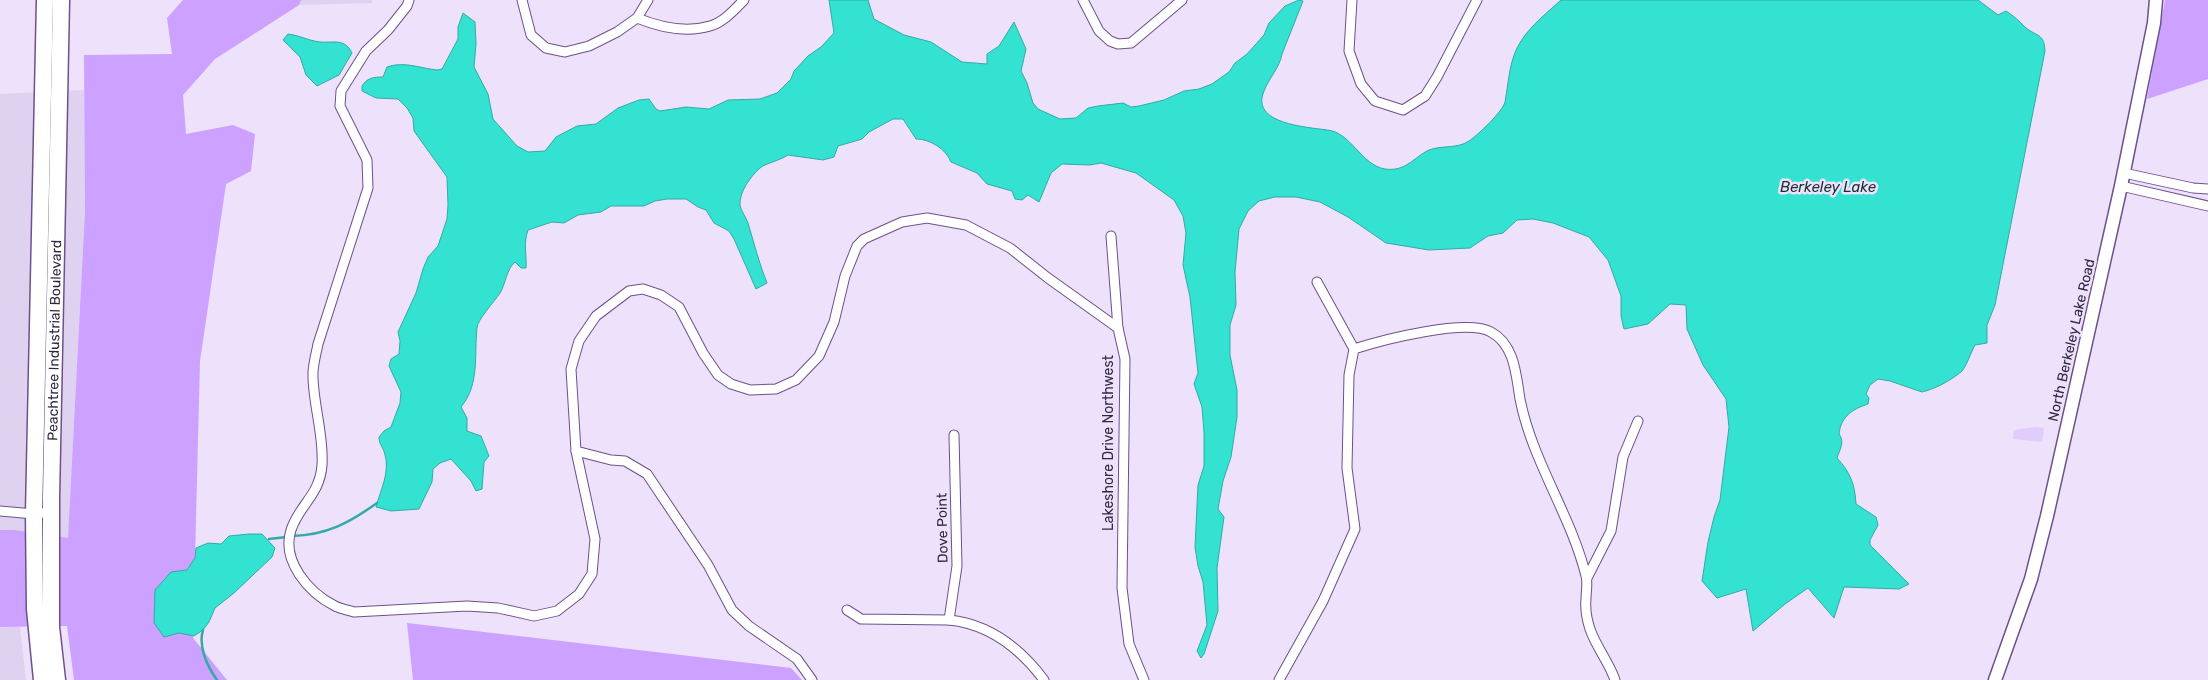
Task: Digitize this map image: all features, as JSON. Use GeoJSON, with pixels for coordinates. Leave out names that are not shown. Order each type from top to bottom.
{"type":"FeatureCollection","features":[{"type":"Feature","properties":{"kind":"highway","name":"Peachtree Industrial Boulevard"},"geometry":{"type":"LineString","coordinates":[[42,680],[35,609],[34,514],[45,0]]}},
{"type":"Feature","properties":{"kind":"highway","name":"Peachtree Industrial Boulevard"},"geometry":{"type":"LineString","coordinates":[[58,680],[51,627],[51,512],[60,0]]}},
{"type":"Feature","properties":{"kind":"street"},"geometry":{"type":"LineString","coordinates":[[410,0],[408,6],[388,30],[366,51],[341,91],[340,106],[367,160],[368,188],[318,344],[315,361],[313,377],[322,441],[322,467],[316,490],[297,516],[290,531],[290,549],[295,569],[317,594],[336,607],[354,612],[468,606],[498,608],[534,616],[557,611],[578,594],[592,574],[595,539],[576,451],[571,369],[579,341],[596,316],[629,291],[643,289],[661,295],[679,307],[702,353],[718,376],[731,384],[750,390],[776,389],[796,380],[819,356],[834,322],[845,276],[856,246],[864,239],[902,222],[927,218],[966,225],[1010,248],[1118,328]]}},
{"type":"Feature","properties":{"kind":"street"},"geometry":{"type":"LineString","coordinates":[[522,0],[531,35],[546,48],[565,52],[589,46],[617,32],[637,18],[648,0]]}},
{"type":"Feature","properties":{"kind":"street"},"geometry":{"type":"LineString","coordinates":[[637,18],[653,25],[680,29],[710,26],[730,15],[744,0]]}},
{"type":"Feature","properties":{"kind":"street"},"geometry":{"type":"LineString","coordinates":[[1083,0],[1099,32],[1110,41],[1118,44],[1131,43],[1182,0]]}},
{"type":"Feature","properties":{"kind":"street"},"geometry":{"type":"LineString","coordinates":[[1352,0],[1349,51],[1360,84],[1375,101],[1403,110],[1425,96],[1437,78],[1477,0]]}},
{"type":"Feature","properties":{"kind":"street","name":"North Berkeley Lake Road"},"geometry":{"type":"LineString","coordinates":[[1994,680],[2031,579],[2047,518],[2123,179],[2154,23],[2156,0]]}},
{"type":"Feature","properties":{"kind":"street"},"geometry":{"type":"LineString","coordinates":[[2123,179],[2208,189]]}},
{"type":"Feature","properties":{"kind":"street"},"geometry":{"type":"LineString","coordinates":[[2123,179],[2208,206]]}},
{"type":"Feature","properties":{"kind":"street"},"geometry":{"type":"LineString","coordinates":[[2192,202],[2194,188]]}},
{"type":"Feature","properties":{"kind":"street","name":"Lakeshore Drive Northwest"},"geometry":{"type":"LineString","coordinates":[[1111,236],[1118,328],[1125,368],[1121,505],[1122,588],[1128,644],[1144,680]]}},
{"type":"Feature","properties":{"kind":"street"},"geometry":{"type":"LineString","coordinates":[[1279,680],[1323,601],[1355,529],[1347,468],[1349,375],[1354,349],[1317,282]]}},
{"type":"Feature","properties":{"kind":"street"},"geometry":{"type":"LineString","coordinates":[[1354,349],[1376,342],[1458,327],[1479,327],[1494,334],[1506,343],[1517,377],[1524,414],[1532,439],[1568,522],[1587,578],[1586,600],[1590,628],[1615,680]]}},
{"type":"Feature","properties":{"kind":"street"},"geometry":{"type":"LineString","coordinates":[[1587,578],[1611,531],[1623,457],[1638,421]]}},
{"type":"Feature","properties":{"kind":"street","name":"Dove Point"},"geometry":{"type":"LineString","coordinates":[[949,620],[957,566],[954,435]]}},
{"type":"Feature","properties":{"kind":"street"},"geometry":{"type":"LineString","coordinates":[[576,451],[610,460],[625,461],[647,474],[708,565],[732,610],[748,626],[797,659],[812,680]]}},
{"type":"Feature","properties":{"kind":"street"},"geometry":{"type":"LineString","coordinates":[[0,511],[34,514],[51,512]]}},
{"type":"Feature","properties":{"kind":"street"},"geometry":{"type":"LineString","coordinates":[[847,610],[861,619],[949,620],[962,621],[980,627],[999,637],[1033,665],[1044,680]]}},
{"type":"Feature","properties":{"kind":"shaded area"},"geometry":{"type":"Polygon","coordinates":[[[183,0],[301,0],[299,5],[215,59],[183,95],[186,134],[233,125],[255,134],[251,171],[226,184],[200,361],[193,638],[227,680],[74,680],[67,626],[0,627],[0,530],[15,530],[68,538],[85,211],[84,55],[172,54],[167,18],[183,0]]]}},
{"type":"Feature","properties":{"kind":"shaded area"},"geometry":{"type":"Polygon","coordinates":[[[301,0],[372,0],[372,3],[299,5],[301,0]]]}},
{"type":"Feature","properties":{"kind":"shaded area"},"geometry":{"type":"Polygon","coordinates":[[[2165,0],[2208,0],[2208,79],[2147,99],[2165,0]]]}},
{"type":"Feature","properties":{"kind":"shaded area"},"geometry":{"type":"Polygon","coordinates":[[[84,90],[85,211],[68,538],[15,530],[0,530],[0,94],[84,90]]]}},
{"type":"Feature","properties":{"kind":"shaded area"},"geometry":{"type":"Polygon","coordinates":[[[2035,427],[2044,428],[2042,442],[2013,439],[2014,430],[2035,427]]]}},
{"type":"Feature","properties":{"kind":"shaded area"},"geometry":{"type":"Polygon","coordinates":[[[407,623],[791,668],[802,680],[413,680],[407,623]]]}},
{"type":"Feature","properties":{"kind":"shaded area"},"geometry":{"type":"Polygon","coordinates":[[[0,627],[20,627],[26,680],[0,680],[0,627]]]}},
{"type":"Feature","properties":{"kind":"water","name":"Berkeley Lake"},"geometry":{"type":"Polygon","coordinates":[[[829,0],[868,0],[874,19],[904,35],[931,42],[962,62],[987,64],[987,54],[999,46],[1014,22],[1026,49],[1021,71],[1033,103],[1038,109],[1060,119],[1076,118],[1088,108],[1098,106],[1123,103],[1131,107],[1139,106],[1212,84],[1229,72],[1235,63],[1247,54],[1264,35],[1269,23],[1285,6],[1299,0],[1303,1],[1279,63],[1264,91],[1262,102],[1265,111],[1283,122],[1335,132],[1350,142],[1369,162],[1385,169],[1404,166],[1429,150],[1454,146],[1469,141],[1490,123],[1505,102],[1514,55],[1521,41],[1535,24],[1561,0],[1978,0],[1998,15],[2006,11],[2041,38],[2045,51],[1995,305],[1987,325],[1987,343],[1975,345],[1962,371],[1943,384],[1927,391],[1922,392],[1878,379],[1870,385],[1866,394],[1869,398],[1868,404],[1857,408],[1849,414],[1842,422],[1840,428],[1839,434],[1842,443],[1837,458],[1851,479],[1856,504],[1876,517],[1878,525],[1870,540],[1870,545],[1909,584],[1899,589],[1844,587],[1834,618],[1808,588],[1785,604],[1753,631],[1746,589],[1717,598],[1702,581],[1708,542],[1720,500],[1729,427],[1726,399],[1703,365],[1687,329],[1686,305],[1670,304],[1648,324],[1624,329],[1621,316],[1621,296],[1608,260],[1589,237],[1553,223],[1533,219],[1517,220],[1503,233],[1488,236],[1470,248],[1429,250],[1386,243],[1348,217],[1320,202],[1296,197],[1275,197],[1259,201],[1248,211],[1239,229],[1235,272],[1236,305],[1230,325],[1230,355],[1237,390],[1237,417],[1231,457],[1223,481],[1218,509],[1224,517],[1217,568],[1218,611],[1201,658],[1197,651],[1207,625],[1203,582],[1195,547],[1198,485],[1204,466],[1204,432],[1202,407],[1194,384],[1198,373],[1190,297],[1183,265],[1186,233],[1183,216],[1174,200],[1136,173],[1101,163],[1090,165],[1062,164],[1051,173],[1039,202],[1028,195],[1022,200],[1015,199],[1012,191],[987,184],[977,173],[951,162],[949,157],[937,146],[921,139],[916,139],[903,119],[893,119],[869,132],[862,139],[838,146],[834,157],[823,160],[788,155],[763,166],[753,175],[741,195],[740,205],[748,223],[767,283],[756,289],[729,231],[714,223],[706,210],[686,199],[655,201],[644,206],[611,206],[601,212],[578,215],[564,223],[552,222],[528,230],[525,245],[526,268],[521,268],[515,262],[512,265],[500,293],[478,325],[474,379],[467,398],[461,407],[467,418],[467,431],[481,436],[489,456],[484,462],[482,489],[476,491],[471,481],[451,459],[440,463],[433,469],[432,482],[419,509],[391,511],[376,507],[384,482],[386,468],[379,437],[391,427],[400,403],[401,392],[389,366],[391,359],[399,354],[400,341],[398,332],[416,293],[428,257],[438,246],[447,219],[448,205],[447,177],[414,131],[413,118],[407,108],[398,99],[376,98],[362,91],[364,83],[371,78],[383,77],[387,67],[393,65],[442,69],[458,39],[458,27],[463,13],[475,22],[474,67],[488,94],[493,119],[517,146],[528,152],[545,151],[556,137],[577,126],[596,124],[618,108],[639,100],[649,99],[656,109],[660,111],[686,107],[709,109],[728,100],[760,99],[777,93],[791,79],[794,71],[808,56],[821,47],[834,33],[829,0]]]}},
{"type":"Feature","properties":{"kind":"water"},"geometry":{"type":"Polygon","coordinates":[[[288,34],[320,42],[342,43],[352,53],[339,75],[317,86],[306,75],[300,57],[283,40],[288,34]]]}},
{"type":"Feature","properties":{"kind":"water"},"geometry":{"type":"Polygon","coordinates":[[[262,534],[275,548],[272,557],[215,608],[203,630],[194,636],[179,633],[164,637],[154,623],[155,590],[171,572],[187,570],[195,558],[196,548],[208,543],[221,544],[229,536],[262,534]]]}},
{"type":"Feature","properties":{"kind":"waterway"},"geometry":{"type":"LineString","coordinates":[[292,536],[316,533],[337,527],[377,503]]}},
{"type":"Feature","properties":{"kind":"waterway"},"geometry":{"type":"LineString","coordinates":[[269,539],[287,537]]}},
{"type":"Feature","properties":{"kind":"waterway"},"geometry":{"type":"LineString","coordinates":[[203,630],[204,656],[217,680]]}}]}
